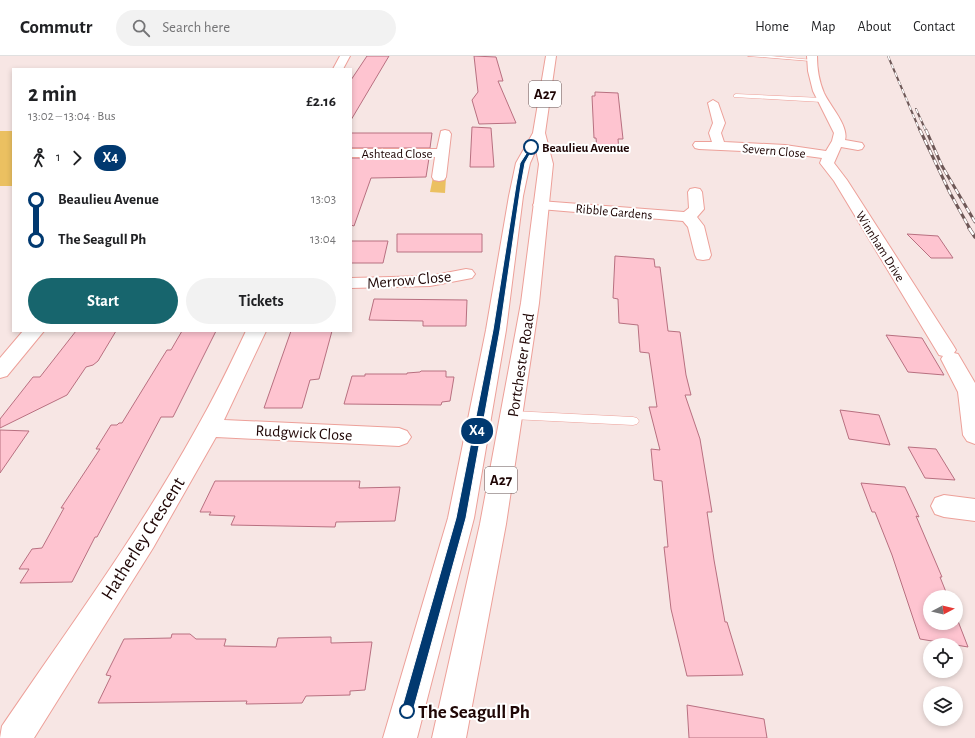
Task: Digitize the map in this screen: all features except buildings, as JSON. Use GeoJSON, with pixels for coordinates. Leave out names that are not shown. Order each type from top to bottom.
{"type":"FeatureCollection","features":[{"type":"Feature","properties":{"kind":"street"},"geometry":{"type":"LineString","coordinates":[[339,68],[345,56]]}},
{"type":"Feature","properties":{"kind":"street","name":"Portchester Road"},"geometry":{"type":"LineString","coordinates":[[400,738],[461,518],[496,330],[516,196],[523,163],[539,132],[551,56]]}},
{"type":"Feature","properties":{"kind":"street"},"geometry":{"type":"LineString","coordinates":[[812,58],[814,81],[822,100],[839,128],[840,135],[838,142],[828,155]]}},
{"type":"Feature","properties":{"kind":"street","name":"Severn Close"},"geometry":{"type":"LineString","coordinates":[[713,103],[719,123],[715,133],[719,146]]}},
{"type":"Feature","properties":{"kind":"street","name":"Portchester Road"},"geometry":{"type":"LineString","coordinates":[[449,738],[474,624],[512,414],[530,303],[540,205],[546,164],[539,132]]}},
{"type":"Feature","properties":{"kind":"street","name":"Ashtead Close"},"geometry":{"type":"LineString","coordinates":[[439,177],[445,134]]}},
{"type":"Feature","properties":{"kind":"street"},"geometry":{"type":"LineString","coordinates":[[838,142],[858,146]]}},
{"type":"Feature","properties":{"kind":"street","name":"Severn Close"},"geometry":{"type":"LineString","coordinates":[[699,145],[785,149],[828,155]]}},
{"type":"Feature","properties":{"kind":"street","name":"Ashtead Close"},"geometry":{"type":"LineString","coordinates":[[352,153],[442,153]]}},
{"type":"Feature","properties":{"kind":"street","name":"Winnham Drive"},"geometry":{"type":"LineString","coordinates":[[828,155],[827,163],[840,180],[948,355],[969,392],[975,435]]}},
{"type":"Feature","properties":{"kind":"street"},"geometry":{"type":"LineString","coordinates":[[695,192],[697,209],[688,217],[696,226],[703,256]]}},
{"type":"Feature","properties":{"kind":"street","name":"Ribble Gardens"},"geometry":{"type":"LineString","coordinates":[[540,205],[688,217]]}},
{"type":"Feature","properties":{"kind":"street","name":"Merrow Close"},"geometry":{"type":"LineString","coordinates":[[352,283],[422,281],[466,274]]}},
{"type":"Feature","properties":{"kind":"street"},"geometry":{"type":"LineString","coordinates":[[0,371],[33,332]]}},
{"type":"Feature","properties":{"kind":"street","name":"Hatherley Crescent"},"geometry":{"type":"LineString","coordinates":[[14,738],[146,534],[209,428],[256,332]]}},
{"type":"Feature","properties":{"kind":"street","name":"Rudgwick Close"},"geometry":{"type":"LineString","coordinates":[[209,428],[400,436]]}},
{"type":"Feature","properties":{"kind":"street"},"geometry":{"type":"LineString","coordinates":[[944,506],[975,510]]}},
{"type":"Feature","properties":{"kind":"lane"},"geometry":{"type":"LineString","coordinates":[[750,56],[812,58]]}},
{"type":"Feature","properties":{"kind":"lane"},"geometry":{"type":"LineString","coordinates":[[736,96],[822,100]]}},
{"type":"Feature","properties":{"kind":"lane"},"geometry":{"type":"LineString","coordinates":[[512,414],[633,421]]}},
{"type":"Feature","properties":{"kind":"shaded area"},"geometry":{"type":"Polygon","coordinates":[[[0,131],[12,131],[12,186],[0,186],[0,131]]]}},
{"type":"Feature","properties":{"kind":"shaded area"},"geometry":{"type":"Polygon","coordinates":[[[433,177],[446,177],[445,193],[430,192],[433,177]]]}},
{"type":"Feature","properties":{"kind":"railway"},"geometry":{"type":"LineString","coordinates":[[888,56],[920,131]]}},
{"type":"Feature","properties":{"kind":"railway"},"geometry":{"type":"LineString","coordinates":[[916,109],[926,131]]}},
{"type":"Feature","properties":{"kind":"railway"},"geometry":{"type":"LineString","coordinates":[[920,130],[950,193],[970,229]]}},
{"type":"Feature","properties":{"kind":"railway"},"geometry":{"type":"LineString","coordinates":[[926,130],[942,166],[975,222]]}},
{"type":"Feature","properties":{"kind":"railway"},"geometry":{"type":"LineString","coordinates":[[969,228],[975,237]]}},
{"type":"Feature","properties":{"kind":"bus line","name":"X4"},"geometry":{"type":"LineString","coordinates":[[407,711],[461,518],[496,330],[518,185],[523,163],[531,147]]}},
{"type":"Feature","properties":{"kind":"place","name":"Beaulieu Avenue"},"geometry":{"type":"Point","coordinates":[531,147]}},
{"type":"Feature","properties":{"kind":"place","name":"The Seagull Ph"},"geometry":{"type":"Point","coordinates":[407,711]}}]}
